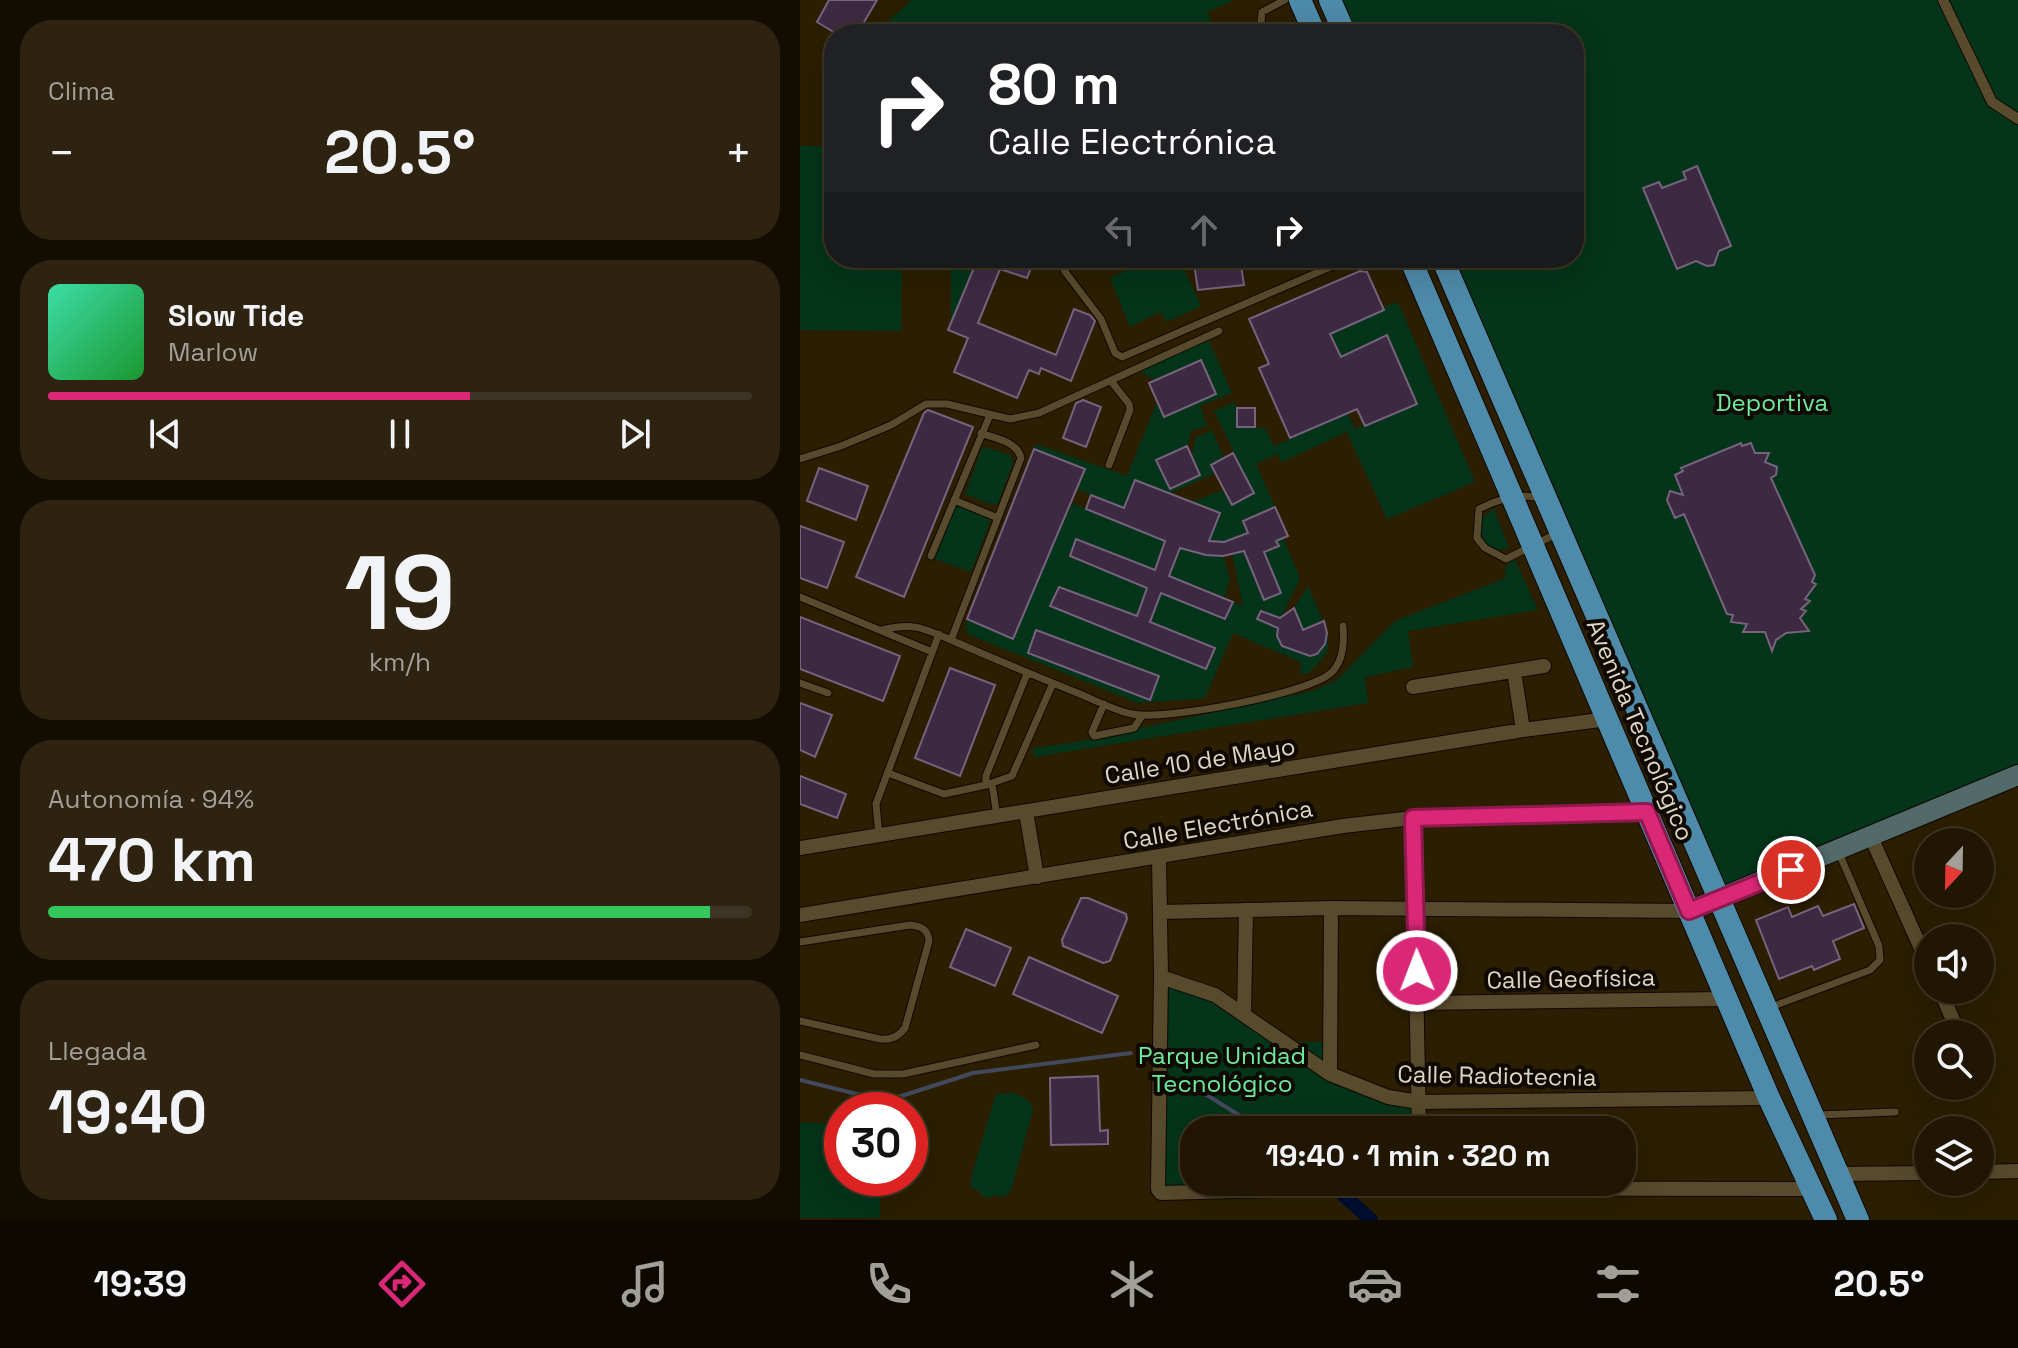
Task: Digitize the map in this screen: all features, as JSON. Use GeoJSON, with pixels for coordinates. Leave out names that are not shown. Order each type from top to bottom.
{"type":"FeatureCollection","features":[{"type":"Feature","properties":{"kind":"main road"},"geometry":{"type":"LineString","coordinates":[[1300,0],[1311,24]]}},
{"type":"Feature","properties":{"kind":"main road"},"geometry":{"type":"LineString","coordinates":[[1330,0],[1341,24]]}},
{"type":"Feature","properties":{"kind":"main road","name":"Avenida Tecnológico"},"geometry":{"type":"LineString","coordinates":[[1414,268],[1726,999],[1826,1220]]}},
{"type":"Feature","properties":{"kind":"main road","name":"Avenida Tecnológico"},"geometry":{"type":"LineString","coordinates":[[1446,268],[1858,1220]]}},
{"type":"Feature","properties":{"kind":"main road"},"geometry":{"type":"LineString","coordinates":[[1689,911],[2017,778]]}},
{"type":"Feature","properties":{"kind":"street"},"geometry":{"type":"LineString","coordinates":[[1943,0],[1992,102],[2018,119]]}},
{"type":"Feature","properties":{"kind":"street"},"geometry":{"type":"LineString","coordinates":[[1413,687],[1544,666]]}},
{"type":"Feature","properties":{"kind":"street"},"geometry":{"type":"LineString","coordinates":[[1514,671],[1523,730]]}},
{"type":"Feature","properties":{"kind":"street","name":"Calle 10 de Mayo"},"geometry":{"type":"LineString","coordinates":[[800,848],[1523,730],[1608,719]]}},
{"type":"Feature","properties":{"kind":"street"},"geometry":{"type":"LineString","coordinates":[[1026,812],[1037,877]]}},
{"type":"Feature","properties":{"kind":"street","name":"Calle Electrónica"},"geometry":{"type":"LineString","coordinates":[[800,915],[1343,826],[1413,818],[1647,812]]}},
{"type":"Feature","properties":{"kind":"street"},"geometry":{"type":"LineString","coordinates":[[1413,818],[1419,1116]]}},
{"type":"Feature","properties":{"kind":"street"},"geometry":{"type":"LineString","coordinates":[[1871,837],[1914,933]]}},
{"type":"Feature","properties":{"kind":"street"},"geometry":{"type":"LineString","coordinates":[[1159,858],[1158,1189],[1161,1193],[1180,1194]]}},
{"type":"Feature","properties":{"kind":"street"},"geometry":{"type":"LineString","coordinates":[[1160,912],[1331,908],[1689,911]]}},
{"type":"Feature","properties":{"kind":"street"},"geometry":{"type":"LineString","coordinates":[[1330,1074],[1331,908]]}},
{"type":"Feature","properties":{"kind":"street"},"geometry":{"type":"LineString","coordinates":[[1244,1015],[1246,910]]}},
{"type":"Feature","properties":{"kind":"street","name":"Calle Radiotecnia"},"geometry":{"type":"LineString","coordinates":[[1161,977],[1207,991],[1330,1074],[1377,1094],[1419,1102],[1769,1098]]}},
{"type":"Feature","properties":{"kind":"street","name":"Calle Geofísica"},"geometry":{"type":"LineString","coordinates":[[1418,1003],[1726,999]]}},
{"type":"Feature","properties":{"kind":"street"},"geometry":{"type":"LineString","coordinates":[[1994,1172],[2018,1171]]}},
{"type":"Feature","properties":{"kind":"street"},"geometry":{"type":"LineString","coordinates":[[1836,1174],[1914,1173]]}},
{"type":"Feature","properties":{"kind":"street"},"geometry":{"type":"LineString","coordinates":[[1636,1187],[1811,1189]]}},
{"type":"Feature","properties":{"kind":"lane"},"geometry":{"type":"LineString","coordinates":[[1262,24],[1262,12],[1285,0]]}},
{"type":"Feature","properties":{"kind":"lane"},"geometry":{"type":"LineString","coordinates":[[1063,268],[1101,319],[1115,353],[1122,357],[1328,268]]}},
{"type":"Feature","properties":{"kind":"lane"},"geometry":{"type":"LineString","coordinates":[[800,459],[891,425],[926,404],[947,404],[1010,419],[1023,418],[1219,331]]}},
{"type":"Feature","properties":{"kind":"lane"},"geometry":{"type":"LineString","coordinates":[[1109,465],[1130,410],[1129,404],[1111,381]]}},
{"type":"Feature","properties":{"kind":"lane"},"geometry":{"type":"LineString","coordinates":[[931,556],[990,415]]}},
{"type":"Feature","properties":{"kind":"lane"},"geometry":{"type":"LineString","coordinates":[[951,640],[1021,458],[1014,446],[981,433]]}},
{"type":"Feature","properties":{"kind":"lane"},"geometry":{"type":"LineString","coordinates":[[1547,499],[1531,496],[1491,502],[1479,509],[1477,538],[1485,548],[1506,559],[1561,531]]}},
{"type":"Feature","properties":{"kind":"lane"},"geometry":{"type":"LineString","coordinates":[[954,500],[998,518]]}},
{"type":"Feature","properties":{"kind":"lane"},"geometry":{"type":"LineString","coordinates":[[800,597],[932,652]]}},
{"type":"Feature","properties":{"kind":"lane"},"geometry":{"type":"LineString","coordinates":[[882,630],[903,624],[918,626],[1027,674],[1142,716],[1173,715],[1271,696],[1318,681],[1332,672],[1339,660],[1344,643],[1343,626]]}},
{"type":"Feature","properties":{"kind":"lane"},"geometry":{"type":"LineString","coordinates":[[879,835],[875,809],[939,634]]}},
{"type":"Feature","properties":{"kind":"lane"},"geometry":{"type":"LineString","coordinates":[[997,816],[986,776],[1027,674]]}},
{"type":"Feature","properties":{"kind":"lane"},"geometry":{"type":"LineString","coordinates":[[800,683],[828,693]]}},
{"type":"Feature","properties":{"kind":"lane"},"geometry":{"type":"LineString","coordinates":[[888,773],[944,794],[1008,780],[1016,771],[1053,683]]}},
{"type":"Feature","properties":{"kind":"lane"},"geometry":{"type":"LineString","coordinates":[[1104,704],[1092,732],[1097,737],[1134,728],[1142,716]]}},
{"type":"Feature","properties":{"kind":"lane"},"geometry":{"type":"LineString","coordinates":[[1765,1009],[1870,970],[1880,960],[1879,946],[1839,851]]}},
{"type":"Feature","properties":{"kind":"lane"},"geometry":{"type":"LineString","coordinates":[[800,942],[910,925],[920,926],[929,935],[901,1034],[887,1040],[800,1021]]}},
{"type":"Feature","properties":{"kind":"lane"},"geometry":{"type":"LineString","coordinates":[[800,1055],[874,1074],[903,1074],[1036,1045]]}},
{"type":"Feature","properties":{"kind":"lane"},"geometry":{"type":"LineString","coordinates":[[1810,1115],[1895,1112]]}},
{"type":"Feature","properties":{"kind":"green space"},"geometry":{"type":"Polygon","coordinates":[[[912,0],[1234,0],[1207,12],[1212,24],[884,24],[912,0]]]}},
{"type":"Feature","properties":{"kind":"green space","name":"Deportiva"},"geometry":{"type":"Polygon","coordinates":[[[1331,0],[2018,0],[2018,774],[1719,900],[1446,268],[1584,268],[1584,24],[1342,24],[1331,0]]]}},
{"type":"Feature","properties":{"kind":"green space"},"geometry":{"type":"Polygon","coordinates":[[[800,146],[824,146],[824,268],[902,268],[901,331],[800,330],[800,146]]]}},
{"type":"Feature","properties":{"kind":"green space"},"geometry":{"type":"Polygon","coordinates":[[[951,268],[974,268],[951,323],[951,268]]]}},
{"type":"Feature","properties":{"kind":"green space"},"geometry":{"type":"Polygon","coordinates":[[[1131,268],[1184,268],[1201,306],[1166,322],[1161,311],[1130,327],[1110,278],[1131,268]]]}},
{"type":"Feature","properties":{"kind":"green space"},"geometry":{"type":"Polygon","coordinates":[[[1398,302],[1475,482],[1387,519],[1347,433],[1351,430],[1282,462],[1277,454],[1256,464],[1275,507],[1243,521],[1248,533],[1224,542],[1175,530],[1077,489],[1085,469],[1034,449],[1036,444],[1127,476],[1157,402],[1164,417],[1201,360],[1154,381],[1141,371],[1208,339],[1232,393],[1200,406],[1207,426],[1191,431],[1187,446],[1192,457],[1195,438],[1212,430],[1224,458],[1211,465],[1215,473],[1169,494],[1191,502],[1224,490],[1232,505],[1254,493],[1214,411],[1235,402],[1237,427],[1265,428],[1274,446],[1348,413],[1355,429],[1416,404],[1341,357],[1330,334],[1398,302]]]}},
{"type":"Feature","properties":{"kind":"green space"},"geometry":{"type":"Polygon","coordinates":[[[982,448],[1012,456],[1013,463],[998,503],[992,505],[965,494],[982,448]]]}},
{"type":"Feature","properties":{"kind":"green space"},"geometry":{"type":"Polygon","coordinates":[[[1072,503],[1165,541],[1155,570],[1076,539],[1070,556],[1147,588],[1137,616],[1059,587],[1051,606],[1206,669],[1214,648],[1150,622],[1161,593],[1225,619],[1233,602],[1243,606],[1232,554],[1244,551],[1264,599],[1281,593],[1264,552],[1279,546],[1276,541],[1283,538],[1300,578],[1281,621],[1279,638],[1282,646],[1311,656],[1322,649],[1327,633],[1327,652],[1307,674],[1300,673],[1301,662],[1233,633],[1205,698],[1138,703],[970,635],[966,631],[967,619],[1013,638],[1072,503]]]}},
{"type":"Feature","properties":{"kind":"green space"},"geometry":{"type":"Polygon","coordinates":[[[962,505],[990,517],[971,572],[935,559],[956,506],[962,505]]]}},
{"type":"Feature","properties":{"kind":"green space"},"geometry":{"type":"Polygon","coordinates":[[[1494,508],[1509,548],[1499,550],[1489,547],[1480,534],[1482,518],[1494,508]]]}},
{"type":"Feature","properties":{"kind":"green space"},"geometry":{"type":"Polygon","coordinates":[[[1180,548],[1223,556],[1230,579],[1224,598],[1169,576],[1180,548]]]}},
{"type":"Feature","properties":{"kind":"green space"},"geometry":{"type":"Polygon","coordinates":[[[1514,558],[1538,610],[1408,631],[1413,667],[1365,677],[1368,703],[1034,757],[1033,748],[1071,743],[1312,691],[1337,680],[1395,621],[1506,578],[1505,568],[1514,558]]]}},
{"type":"Feature","properties":{"kind":"green space"},"geometry":{"type":"Polygon","coordinates":[[[1308,586],[1323,621],[1303,630],[1294,608],[1308,586]]]}},
{"type":"Feature","properties":{"kind":"green space","name":"Parque Unidad Tecnológico"},"geometry":{"type":"Polygon","coordinates":[[[1162,973],[1298,1048],[1296,1042],[1330,1042],[1330,1068],[1418,1103],[1418,1116],[1180,1116],[1180,1191],[1160,1192],[1162,973]]]}},
{"type":"Feature","properties":{"kind":"green space"},"geometry":{"type":"Polygon","coordinates":[[[1011,1091],[1029,1101],[1033,1110],[1011,1191],[1003,1197],[992,1195],[990,1199],[971,1187],[971,1177],[995,1097],[1000,1093],[1010,1095],[1011,1091]]]}},
{"type":"Feature","properties":{"kind":"green space"},"geometry":{"type":"Polygon","coordinates":[[[800,1123],[824,1123],[824,1196],[880,1196],[880,1218],[800,1218],[800,1123]]]}},
{"type":"Feature","properties":{"kind":"building"},"geometry":{"type":"Polygon","coordinates":[[[829,0],[877,0],[863,24],[824,26],[817,22],[829,0]]]}},
{"type":"Feature","properties":{"kind":"building"},"geometry":{"type":"Polygon","coordinates":[[[1697,166],[1731,246],[1719,251],[1714,265],[1707,266],[1696,261],[1677,269],[1643,188],[1659,182],[1662,188],[1686,179],[1683,172],[1697,166]]]}},
{"type":"Feature","properties":{"kind":"building"},"geometry":{"type":"Polygon","coordinates":[[[974,268],[1031,268],[1027,278],[1000,269],[978,323],[1056,355],[1074,309],[1090,315],[1095,321],[1071,381],[1041,368],[1039,374],[1029,370],[1017,398],[954,372],[968,338],[948,330],[974,268]]]}},
{"type":"Feature","properties":{"kind":"building"},"geometry":{"type":"Polygon","coordinates":[[[1195,268],[1241,268],[1244,285],[1198,290],[1195,268]]]}},
{"type":"Feature","properties":{"kind":"building"},"geometry":{"type":"Polygon","coordinates":[[[1360,271],[1367,272],[1384,310],[1330,334],[1341,357],[1387,335],[1417,404],[1365,426],[1357,409],[1290,438],[1259,368],[1269,364],[1249,319],[1360,271]]]}},
{"type":"Feature","properties":{"kind":"building"},"geometry":{"type":"Polygon","coordinates":[[[1201,360],[1216,394],[1164,417],[1149,383],[1201,360]]]}},
{"type":"Feature","properties":{"kind":"building"},"geometry":{"type":"Polygon","coordinates":[[[1083,400],[1101,407],[1086,447],[1063,438],[1076,403],[1083,400]]]}},
{"type":"Feature","properties":{"kind":"building"},"geometry":{"type":"Polygon","coordinates":[[[1237,408],[1255,408],[1255,427],[1237,427],[1237,408]]]}},
{"type":"Feature","properties":{"kind":"building"},"geometry":{"type":"Polygon","coordinates":[[[928,410],[973,427],[904,597],[856,577],[924,413],[928,410]]]}},
{"type":"Feature","properties":{"kind":"building"},"geometry":{"type":"Polygon","coordinates":[[[1741,443],[1742,446],[1751,443],[1755,453],[1769,453],[1765,462],[1777,467],[1776,475],[1771,478],[1815,575],[1812,582],[1816,584],[1805,599],[1810,601],[1801,609],[1806,611],[1800,618],[1809,631],[1786,633],[1776,640],[1772,651],[1765,632],[1743,632],[1747,624],[1731,622],[1733,615],[1727,614],[1684,514],[1675,518],[1667,500],[1670,491],[1683,495],[1675,475],[1683,471],[1681,468],[1741,443]]]}},
{"type":"Feature","properties":{"kind":"building"},"geometry":{"type":"Polygon","coordinates":[[[1187,446],[1200,475],[1170,489],[1156,460],[1187,446]]]}},
{"type":"Feature","properties":{"kind":"building"},"geometry":{"type":"Polygon","coordinates":[[[1034,449],[1085,469],[1013,639],[967,619],[1034,449]]]}},
{"type":"Feature","properties":{"kind":"building"},"geometry":{"type":"Polygon","coordinates":[[[1233,453],[1254,493],[1232,505],[1211,465],[1233,453]]]}},
{"type":"Feature","properties":{"kind":"building"},"geometry":{"type":"Polygon","coordinates":[[[819,468],[868,486],[856,520],[807,501],[819,468]]]}},
{"type":"Feature","properties":{"kind":"building"},"geometry":{"type":"Polygon","coordinates":[[[1135,480],[1220,513],[1209,541],[1224,542],[1248,533],[1243,521],[1275,507],[1288,536],[1276,541],[1279,546],[1264,552],[1281,593],[1264,600],[1244,551],[1223,556],[1180,548],[1169,576],[1233,602],[1225,619],[1161,593],[1150,622],[1215,648],[1206,669],[1050,606],[1059,587],[1137,616],[1147,588],[1070,556],[1076,539],[1155,570],[1165,541],[1086,509],[1091,495],[1124,508],[1135,480]]]}},
{"type":"Feature","properties":{"kind":"building"},"geometry":{"type":"Polygon","coordinates":[[[800,526],[844,542],[827,588],[800,578],[800,526]]]}},
{"type":"Feature","properties":{"kind":"building"},"geometry":{"type":"Polygon","coordinates":[[[1294,608],[1303,630],[1324,621],[1327,633],[1325,644],[1317,654],[1310,656],[1282,646],[1277,636],[1278,628],[1257,619],[1261,611],[1280,618],[1294,608]]]}},
{"type":"Feature","properties":{"kind":"building"},"geometry":{"type":"Polygon","coordinates":[[[800,617],[900,656],[883,701],[800,669],[800,617]]]}},
{"type":"Feature","properties":{"kind":"building"},"geometry":{"type":"Polygon","coordinates":[[[1036,630],[1159,676],[1150,700],[1028,653],[1036,630]]]}},
{"type":"Feature","properties":{"kind":"building"},"geometry":{"type":"Polygon","coordinates":[[[950,668],[995,685],[960,776],[915,758],[950,668]]]}},
{"type":"Feature","properties":{"kind":"building"},"geometry":{"type":"Polygon","coordinates":[[[800,703],[832,715],[815,757],[800,750],[800,703]]]}},
{"type":"Feature","properties":{"kind":"building"},"geometry":{"type":"Polygon","coordinates":[[[800,776],[846,794],[837,818],[800,804],[800,776]]]}},
{"type":"Feature","properties":{"kind":"building"},"geometry":{"type":"Polygon","coordinates":[[[1081,898],[1126,914],[1127,919],[1110,961],[1103,963],[1063,946],[1062,940],[1081,898]]]}},
{"type":"Feature","properties":{"kind":"building"},"geometry":{"type":"Polygon","coordinates":[[[1854,904],[1864,928],[1833,941],[1840,959],[1779,979],[1756,920],[1788,907],[1792,917],[1818,906],[1823,916],[1854,904]]]}},
{"type":"Feature","properties":{"kind":"building"},"geometry":{"type":"Polygon","coordinates":[[[966,929],[1011,948],[995,986],[950,967],[966,929]]]}},
{"type":"Feature","properties":{"kind":"building"},"geometry":{"type":"Polygon","coordinates":[[[1029,957],[1118,996],[1102,1033],[1013,994],[1029,957]]]}},
{"type":"Feature","properties":{"kind":"building"},"geometry":{"type":"Polygon","coordinates":[[[1098,1076],[1100,1131],[1108,1130],[1108,1144],[1051,1145],[1050,1078],[1098,1076]]]}},
{"type":"Feature","properties":{"kind":"waterway"},"geometry":{"type":"LineString","coordinates":[[800,1080],[892,1099],[973,1073],[1131,1053]]}},
{"type":"Feature","properties":{"kind":"waterway"},"geometry":{"type":"LineString","coordinates":[[1189,1084],[1240,1116]]}},
{"type":"Feature","properties":{"kind":"waterway"},"geometry":{"type":"LineString","coordinates":[[1344,1196],[1371,1220]]}},
{"type":"Feature","properties":{"kind":"route"},"geometry":{"type":"LineString","coordinates":[[1417,971],[1413,818],[1647,812],[1689,911],[1791,870]]}}]}
